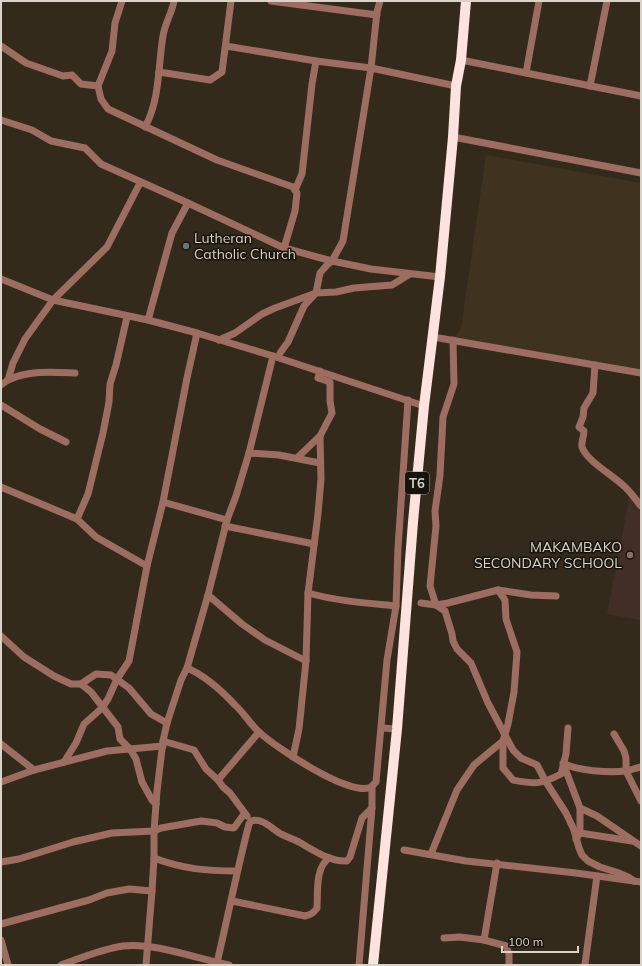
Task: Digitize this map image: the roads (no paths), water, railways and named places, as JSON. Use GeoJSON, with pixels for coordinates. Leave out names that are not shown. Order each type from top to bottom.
{"type":"FeatureCollection","features":[{"type":"Feature","properties":{"kind":"highway","name":"T6"},"geometry":{"type":"LineString","coordinates":[[373,965],[397,729],[413,522],[424,406],[440,277],[453,138],[456,86],[461,60],[466,1]]}},
{"type":"Feature","properties":{"kind":"street"},"geometry":{"type":"LineString","coordinates":[[122,1],[114,23],[112,52],[98,86],[101,99],[108,110],[217,160],[293,187],[297,193],[295,211],[284,248]]}},
{"type":"Feature","properties":{"kind":"street"},"geometry":{"type":"LineString","coordinates":[[145,127],[149,120],[154,99],[167,20],[172,12],[174,1]]}},
{"type":"Feature","properties":{"kind":"street"},"geometry":{"type":"LineString","coordinates":[[159,72],[210,80],[222,72],[231,1]]}},
{"type":"Feature","properties":{"kind":"street"},"geometry":{"type":"LineString","coordinates":[[271,1],[377,15]]}},
{"type":"Feature","properties":{"kind":"street"},"geometry":{"type":"LineString","coordinates":[[146,965],[152,891],[156,804],[167,723],[181,680],[188,668],[226,523],[236,496],[277,355],[288,342],[304,306],[316,292],[320,273],[327,264],[332,261],[343,241],[371,68],[380,1]]}},
{"type":"Feature","properties":{"kind":"street"},"geometry":{"type":"LineString","coordinates":[[526,73],[539,1]]}},
{"type":"Feature","properties":{"kind":"street"},"geometry":{"type":"LineString","coordinates":[[590,86],[607,1]]}},
{"type":"Feature","properties":{"kind":"street"},"geometry":{"type":"LineString","coordinates":[[1,46],[26,63],[63,76],[72,75],[81,84],[98,86]]}},
{"type":"Feature","properties":{"kind":"street"},"geometry":{"type":"LineString","coordinates":[[226,46],[316,61],[371,68],[456,86]]}},
{"type":"Feature","properties":{"kind":"street"},"geometry":{"type":"LineString","coordinates":[[461,60],[641,96]]}},
{"type":"Feature","properties":{"kind":"street"},"geometry":{"type":"LineString","coordinates":[[294,190],[302,174],[316,61]]}},
{"type":"Feature","properties":{"kind":"street"},"geometry":{"type":"LineString","coordinates":[[1,120],[32,130],[51,141],[84,148],[101,164],[284,248],[332,261],[371,269],[440,277]]}},
{"type":"Feature","properties":{"kind":"street"},"geometry":{"type":"LineString","coordinates":[[453,138],[641,172]]}},
{"type":"Feature","properties":{"kind":"street"},"geometry":{"type":"LineString","coordinates":[[8,380],[13,363],[25,339],[53,300],[107,247],[140,182]]}},
{"type":"Feature","properties":{"kind":"street"},"geometry":{"type":"LineString","coordinates":[[148,320],[172,233],[188,203]]}},
{"type":"Feature","properties":{"kind":"street"},"geometry":{"type":"LineString","coordinates":[[219,340],[234,333],[262,314],[316,292],[336,292],[354,288],[392,285],[410,274]]}},
{"type":"Feature","properties":{"kind":"street"},"geometry":{"type":"LineString","coordinates":[[1,279],[53,300],[127,317],[148,320],[277,355],[424,406]]}},
{"type":"Feature","properties":{"kind":"street"},"geometry":{"type":"LineString","coordinates":[[77,519],[88,494],[109,402],[110,384],[127,317]]}},
{"type":"Feature","properties":{"kind":"street"},"geometry":{"type":"LineString","coordinates":[[64,762],[76,743],[84,724],[102,708],[117,679],[129,661],[147,566],[163,502],[197,333]]}},
{"type":"Feature","properties":{"kind":"street"},"geometry":{"type":"LineString","coordinates":[[433,337],[641,373]]}},
{"type":"Feature","properties":{"kind":"street"},"geometry":{"type":"LineString","coordinates":[[453,340],[454,384],[443,417],[440,475],[435,511],[436,526],[430,586],[436,604],[445,611],[453,641],[457,649],[471,663],[488,703],[513,750],[521,758],[537,765],[566,813],[577,834],[582,855],[588,861],[600,867],[638,882]]}},
{"type":"Feature","properties":{"kind":"street"},"geometry":{"type":"LineString","coordinates":[[595,365],[593,392],[584,408],[583,417],[579,427],[584,431],[582,445],[585,454],[627,489],[641,506]]}},
{"type":"Feature","properties":{"kind":"street"},"geometry":{"type":"LineString","coordinates":[[297,458],[320,436],[332,413],[330,401],[330,382],[318,378],[320,371]]}},
{"type":"Feature","properties":{"kind":"street"},"geometry":{"type":"LineString","coordinates":[[1,386],[8,380],[18,375],[36,373],[75,373]]}},
{"type":"Feature","properties":{"kind":"street"},"geometry":{"type":"LineString","coordinates":[[359,965],[372,808],[372,787],[376,782],[387,660],[396,606],[398,548],[408,400]]}},
{"type":"Feature","properties":{"kind":"street"},"geometry":{"type":"LineString","coordinates":[[1,405],[45,432],[66,442]]}},
{"type":"Feature","properties":{"kind":"street"},"geometry":{"type":"LineString","coordinates":[[293,757],[299,729],[306,661],[308,593],[321,479],[320,436]]}},
{"type":"Feature","properties":{"kind":"street"},"geometry":{"type":"LineString","coordinates":[[249,453],[279,455],[320,463]]}},
{"type":"Feature","properties":{"kind":"street"},"geometry":{"type":"LineString","coordinates":[[1,487],[77,519],[96,537],[147,566]]}},
{"type":"Feature","properties":{"kind":"street"},"geometry":{"type":"LineString","coordinates":[[163,502],[226,523],[314,544]]}},
{"type":"Feature","properties":{"kind":"street"},"geometry":{"type":"LineString","coordinates":[[498,590],[505,600],[506,620],[517,652],[514,692],[502,741],[503,768],[513,780],[530,783],[546,782],[561,774],[566,754],[568,728]]}},
{"type":"Feature","properties":{"kind":"street"},"geometry":{"type":"LineString","coordinates":[[421,603],[448,603],[498,590],[531,595],[556,596]]}},
{"type":"Feature","properties":{"kind":"street"},"geometry":{"type":"LineString","coordinates":[[308,593],[329,598],[396,606]]}},
{"type":"Feature","properties":{"kind":"street"},"geometry":{"type":"LineString","coordinates":[[208,594],[242,624],[265,640],[306,661]]}},
{"type":"Feature","properties":{"kind":"street"},"geometry":{"type":"LineString","coordinates":[[1,636],[24,657],[54,676],[71,684],[81,684],[96,674],[111,675],[129,688],[151,714],[167,723]]}},
{"type":"Feature","properties":{"kind":"street"},"geometry":{"type":"LineString","coordinates":[[188,668],[201,674],[211,682],[235,704],[259,732],[293,757],[324,776],[354,787],[372,787]]}},
{"type":"Feature","properties":{"kind":"street"},"geometry":{"type":"LineString","coordinates":[[81,684],[91,692],[118,727],[120,739],[130,749],[136,760],[142,782],[156,804]]}},
{"type":"Feature","properties":{"kind":"street"},"geometry":{"type":"LineString","coordinates":[[382,728],[397,729]]}},
{"type":"Feature","properties":{"kind":"street"},"geometry":{"type":"LineString","coordinates":[[218,780],[259,732]]}},
{"type":"Feature","properties":{"kind":"street"},"geometry":{"type":"LineString","coordinates":[[614,734],[624,751],[626,758],[626,771],[641,801]]}},
{"type":"Feature","properties":{"kind":"street"},"geometry":{"type":"LineString","coordinates":[[431,854],[457,790],[474,765],[502,741]]}},
{"type":"Feature","properties":{"kind":"street"},"geometry":{"type":"LineString","coordinates":[[1,744],[34,770]]}},
{"type":"Feature","properties":{"kind":"street"},"geometry":{"type":"LineString","coordinates":[[1,782],[34,770],[107,751],[163,744],[194,750],[206,769],[230,793],[244,814],[251,820],[259,820],[281,834],[337,861],[347,861],[350,857],[362,818],[372,808]]}},
{"type":"Feature","properties":{"kind":"street"},"geometry":{"type":"LineString","coordinates":[[563,763],[569,766],[585,769],[626,771],[641,767]]}},
{"type":"Feature","properties":{"kind":"street"},"geometry":{"type":"LineString","coordinates":[[563,763],[580,808],[577,834]]}},
{"type":"Feature","properties":{"kind":"street"},"geometry":{"type":"LineString","coordinates":[[580,808],[597,816],[641,846]]}},
{"type":"Feature","properties":{"kind":"street"},"geometry":{"type":"LineString","coordinates":[[1,862],[19,859],[74,842],[112,833],[154,831],[161,828],[201,821],[217,823],[225,827],[234,828],[244,814]]}},
{"type":"Feature","properties":{"kind":"street"},"geometry":{"type":"LineString","coordinates":[[217,963],[232,900],[237,871],[251,820]]}},
{"type":"Feature","properties":{"kind":"street"},"geometry":{"type":"LineString","coordinates":[[577,834],[641,842]]}},
{"type":"Feature","properties":{"kind":"street"},"geometry":{"type":"LineString","coordinates":[[404,850],[466,861],[497,863],[638,882]]}},
{"type":"Feature","properties":{"kind":"street"},"geometry":{"type":"LineString","coordinates":[[154,858],[180,867],[209,871],[237,871]]}},
{"type":"Feature","properties":{"kind":"street"},"geometry":{"type":"LineString","coordinates":[[232,900],[305,916],[310,915],[317,908],[320,871],[324,861],[329,858]]}},
{"type":"Feature","properties":{"kind":"street"},"geometry":{"type":"LineString","coordinates":[[484,940],[497,863]]}},
{"type":"Feature","properties":{"kind":"street"},"geometry":{"type":"LineString","coordinates":[[585,964],[598,876]]}},
{"type":"Feature","properties":{"kind":"street"},"geometry":{"type":"LineString","coordinates":[[1,924],[89,900],[107,893],[129,889],[152,891]]}},
{"type":"Feature","properties":{"kind":"street"},"geometry":{"type":"LineString","coordinates":[[444,938],[460,937],[484,940],[506,946],[509,954],[509,965]]}},
{"type":"Feature","properties":{"kind":"street"},"geometry":{"type":"LineString","coordinates":[[1,940],[8,965]]}},
{"type":"Feature","properties":{"kind":"street"},"geometry":{"type":"LineString","coordinates":[[61,965],[123,946],[147,946],[229,965]]}},
{"type":"Feature","properties":{"kind":"place","name":"Lutheran Catholic Church"},"geometry":{"type":"Point","coordinates":[186,246]}},
{"type":"Feature","properties":{"kind":"place","name":"MAKAMBAKO SECONDARY SCHOOL"},"geometry":{"type":"Point","coordinates":[630,555]}}]}
